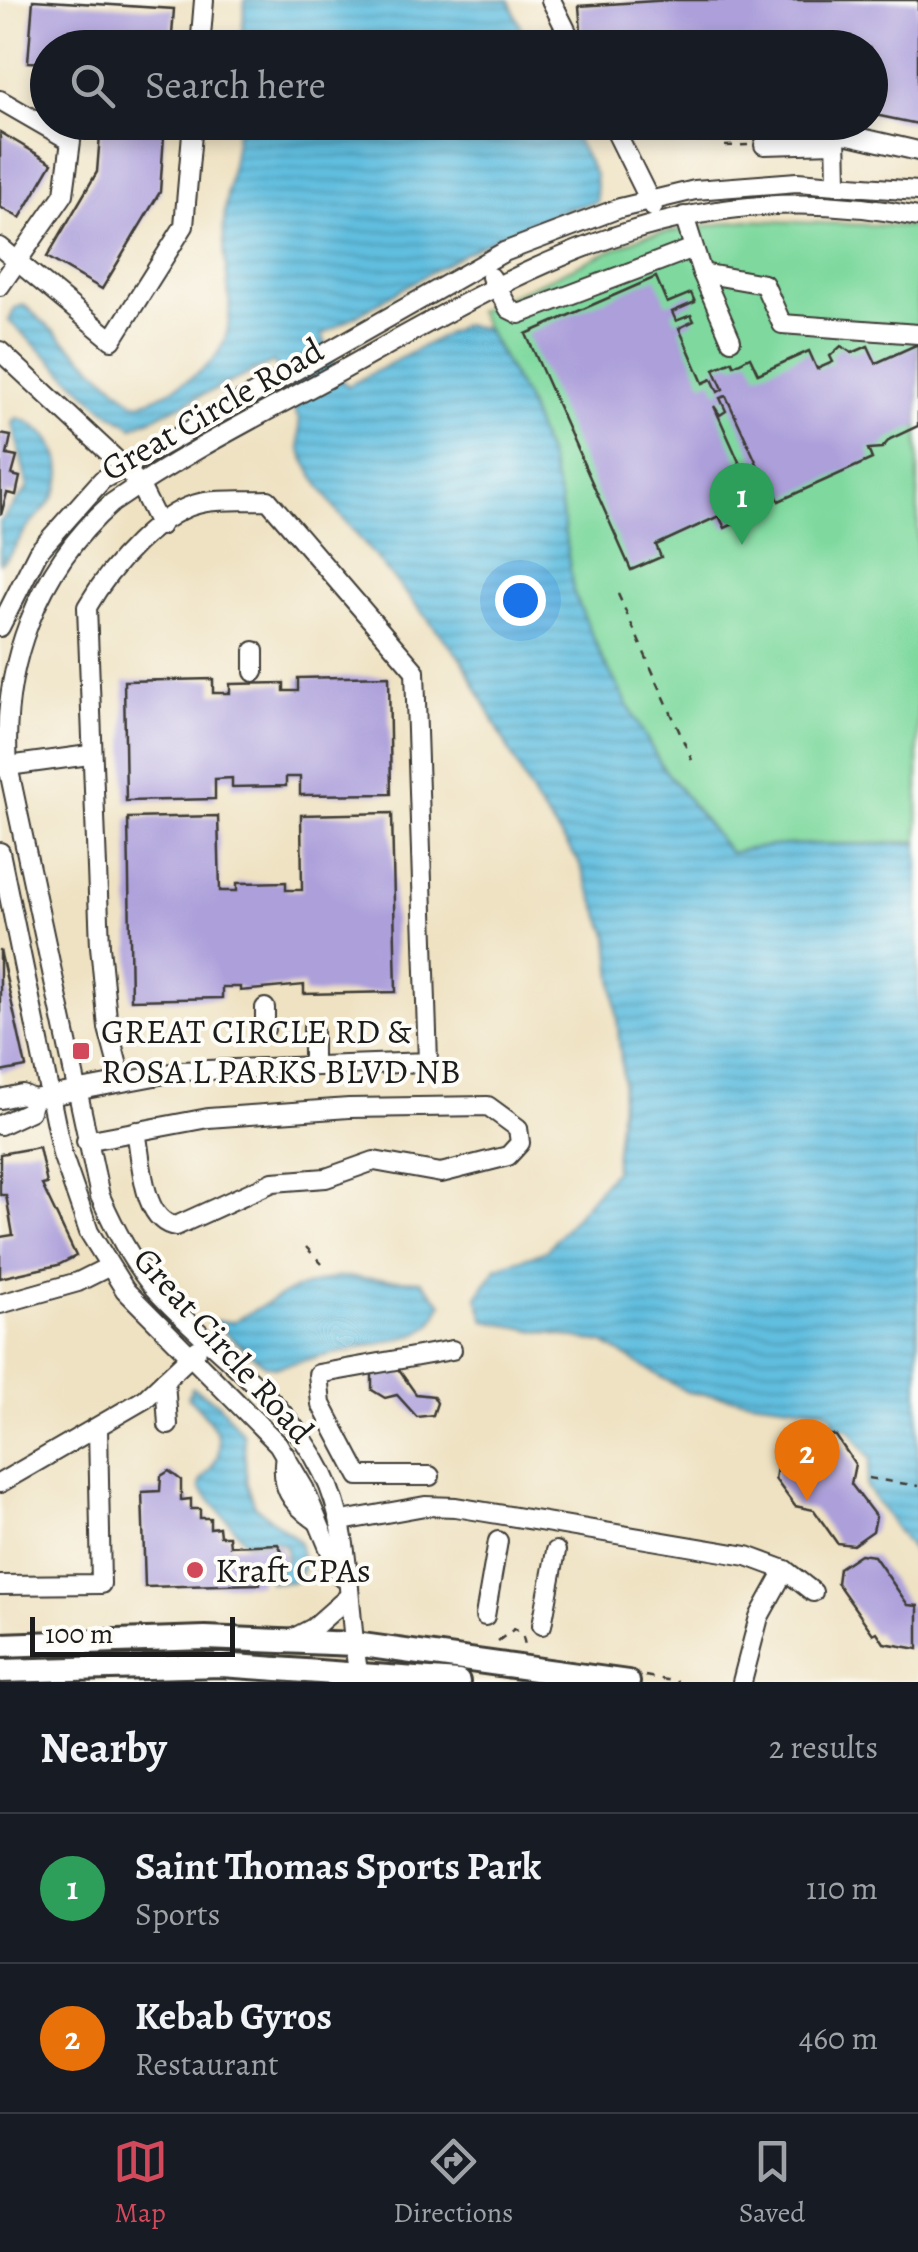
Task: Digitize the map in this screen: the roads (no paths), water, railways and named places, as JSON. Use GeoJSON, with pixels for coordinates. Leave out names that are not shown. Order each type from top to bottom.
{"type":"FeatureCollection","features":[{"type":"Feature","properties":{"kind":"main road"},"geometry":{"type":"LineString","coordinates":[[0,1645],[205,1638],[355,1644],[628,1682]]}},
{"type":"Feature","properties":{"kind":"main road"},"geometry":{"type":"LineString","coordinates":[[0,1672],[222,1665],[458,1682]]}},
{"type":"Feature","properties":{"kind":"street"},"geometry":{"type":"LineString","coordinates":[[202,30],[204,0]]}},
{"type":"Feature","properties":{"kind":"street"},"geometry":{"type":"LineString","coordinates":[[551,0],[565,30]]}},
{"type":"Feature","properties":{"kind":"street"},"geometry":{"type":"LineString","coordinates":[[0,100],[30,117]]}},
{"type":"Feature","properties":{"kind":"street"},"geometry":{"type":"LineString","coordinates":[[0,286],[67,187],[69,140]]}},
{"type":"Feature","properties":{"kind":"street"},"geometry":{"type":"LineString","coordinates":[[0,247],[21,260],[112,340],[184,226],[191,140]]}},
{"type":"Feature","properties":{"kind":"street"},"geometry":{"type":"LineString","coordinates":[[621,140],[660,222]]}},
{"type":"Feature","properties":{"kind":"street"},"geometry":{"type":"LineString","coordinates":[[764,145],[794,140]]}},
{"type":"Feature","properties":{"kind":"street"},"geometry":{"type":"LineString","coordinates":[[836,140],[837,182]]}},
{"type":"Feature","properties":{"kind":"street"},"geometry":{"type":"LineString","coordinates":[[868,140],[918,151]]}},
{"type":"Feature","properties":{"kind":"street","name":"Great Circle Road"},"geometry":{"type":"LineString","coordinates":[[0,627],[6,596],[38,552],[62,521],[123,466],[484,263],[576,222],[650,200],[725,187],[837,182],[918,192]]}},
{"type":"Feature","properties":{"kind":"street","name":"Great Circle Road"},"geometry":{"type":"LineString","coordinates":[[359,1677],[346,1592],[342,1521],[313,1453],[282,1409],[152,1285],[123,1244],[100,1196],[4,766],[13,672],[35,608],[87,527],[139,484],[495,284],[562,253],[684,216],[816,206],[918,217]]}},
{"type":"Feature","properties":{"kind":"street"},"geometry":{"type":"LineString","coordinates":[[684,216],[691,249],[731,340]]}},
{"type":"Feature","properties":{"kind":"street"},"geometry":{"type":"LineString","coordinates":[[484,263],[512,312],[524,313],[618,273],[691,249]]}},
{"type":"Feature","properties":{"kind":"street"},"geometry":{"type":"LineString","coordinates":[[702,273],[764,284],[782,324],[918,334]]}},
{"type":"Feature","properties":{"kind":"street"},"geometry":{"type":"LineString","coordinates":[[3,355],[123,466],[139,484],[160,526]]}},
{"type":"Feature","properties":{"kind":"street"},"geometry":{"type":"LineString","coordinates":[[122,1081],[108,1028],[100,946],[87,607],[118,562],[160,526],[202,502],[274,503],[415,671],[430,702]]}},
{"type":"Feature","properties":{"kind":"street"},"geometry":{"type":"LineString","coordinates":[[6,596],[35,608]]}},
{"type":"Feature","properties":{"kind":"street"},"geometry":{"type":"LineString","coordinates":[[254,651],[254,672]]}},
{"type":"Feature","properties":{"kind":"street"},"geometry":{"type":"LineString","coordinates":[[0,1099],[22,1094],[42,1097],[181,1071],[428,1062],[415,671]]}},
{"type":"Feature","properties":{"kind":"street"},"geometry":{"type":"LineString","coordinates":[[4,766],[90,756]]}},
{"type":"Feature","properties":{"kind":"street","name":"Great Circle Road"},"geometry":{"type":"LineString","coordinates":[[0,852],[42,1097],[74,1196],[108,1267],[154,1322],[258,1420],[285,1455],[284,1485],[299,1509],[318,1521],[346,1592]]}},
{"type":"Feature","properties":{"kind":"street"},"geometry":{"type":"LineString","coordinates":[[265,1008],[265,1029]]}},
{"type":"Feature","properties":{"kind":"street"},"geometry":{"type":"LineString","coordinates":[[313,1028],[314,1066]]}},
{"type":"Feature","properties":{"kind":"street"},"geometry":{"type":"LineString","coordinates":[[0,1125],[30,1110],[42,1097]]}},
{"type":"Feature","properties":{"kind":"street"},"geometry":{"type":"LineString","coordinates":[[86,1141],[136,1131],[272,1111],[488,1106],[518,1128],[520,1143],[508,1156],[441,1173],[374,1161],[326,1178],[273,1182],[176,1226],[163,1223],[153,1212],[136,1131]]}},
{"type":"Feature","properties":{"kind":"street"},"geometry":{"type":"LineString","coordinates":[[0,1304],[89,1278],[108,1267]]}},
{"type":"Feature","properties":{"kind":"street"},"geometry":{"type":"LineString","coordinates":[[0,1483],[145,1399],[208,1339]]}},
{"type":"Feature","properties":{"kind":"street"},"geometry":{"type":"LineString","coordinates":[[430,1476],[359,1476],[321,1404],[318,1374],[452,1350]]}},
{"type":"Feature","properties":{"kind":"street"},"geometry":{"type":"LineString","coordinates":[[165,1380],[168,1425]]}},
{"type":"Feature","properties":{"kind":"street"},"geometry":{"type":"LineString","coordinates":[[0,1585],[101,1584],[98,1428]]}},
{"type":"Feature","properties":{"kind":"street"},"geometry":{"type":"LineString","coordinates":[[342,1521],[424,1506],[456,1507],[746,1556],[785,1570],[812,1592]]}},
{"type":"Feature","properties":{"kind":"street"},"geometry":{"type":"LineString","coordinates":[[485,1616],[498,1541]]}},
{"type":"Feature","properties":{"kind":"street"},"geometry":{"type":"LineString","coordinates":[[542,1625],[556,1551]]}},
{"type":"Feature","properties":{"kind":"street"},"geometry":{"type":"LineString","coordinates":[[742,1682],[758,1617],[785,1570]]}},
{"type":"Feature","properties":{"kind":"street"},"geometry":{"type":"LineString","coordinates":[[288,1641],[313,1628],[346,1592]]}},
{"type":"Feature","properties":{"kind":"water"},"geometry":{"type":"Polygon","coordinates":[[[245,0],[509,0],[522,30],[242,30],[245,0]]]}},
{"type":"Feature","properties":{"kind":"water"},"geometry":{"type":"Polygon","coordinates":[[[236,140],[576,140],[595,175],[597,202],[562,211],[491,240],[322,335],[348,386],[463,325],[485,328],[525,398],[548,458],[560,499],[573,591],[602,658],[661,765],[730,853],[777,846],[918,842],[918,1559],[866,1487],[871,1459],[849,1429],[834,1426],[832,1415],[823,1409],[687,1392],[603,1343],[485,1321],[477,1297],[497,1267],[546,1251],[614,1171],[623,1080],[609,937],[578,860],[537,804],[462,660],[335,509],[310,471],[300,449],[299,420],[274,362],[133,427],[104,409],[9,321],[15,308],[24,305],[134,403],[160,396],[206,367],[220,350],[227,331],[227,198],[236,140]]]}},
{"type":"Feature","properties":{"kind":"water"},"geometry":{"type":"Polygon","coordinates":[[[17,418],[46,436],[58,456],[60,479],[51,500],[0,563],[0,522],[28,488],[13,423],[17,418]]]}},
{"type":"Feature","properties":{"kind":"water"},"geometry":{"type":"Polygon","coordinates":[[[337,1277],[421,1281],[442,1304],[432,1324],[415,1335],[276,1367],[265,1365],[210,1321],[232,1322],[292,1290],[337,1277]]]}},
{"type":"Feature","properties":{"kind":"water"},"geometry":{"type":"Polygon","coordinates":[[[192,1387],[217,1402],[243,1434],[247,1484],[255,1506],[299,1541],[304,1567],[294,1582],[269,1582],[268,1569],[287,1562],[286,1546],[277,1541],[246,1542],[200,1488],[219,1447],[215,1429],[188,1397],[192,1387]]]}},
{"type":"Feature","properties":{"kind":"place","name":"Saint Thomas Sports Park"},"geometry":{"type":"Point","coordinates":[742,545]}},
{"type":"Feature","properties":{"kind":"place","name":"GREAT CIRCLE RD & ROSA L PARKS BLVD NB"},"geometry":{"type":"Point","coordinates":[81,1051]}},
{"type":"Feature","properties":{"kind":"place","name":"Kebab Gyros"},"geometry":{"type":"Point","coordinates":[807,1501]}},
{"type":"Feature","properties":{"kind":"place","name":"Kraft CPAs"},"geometry":{"type":"Point","coordinates":[195,1570]}}]}
